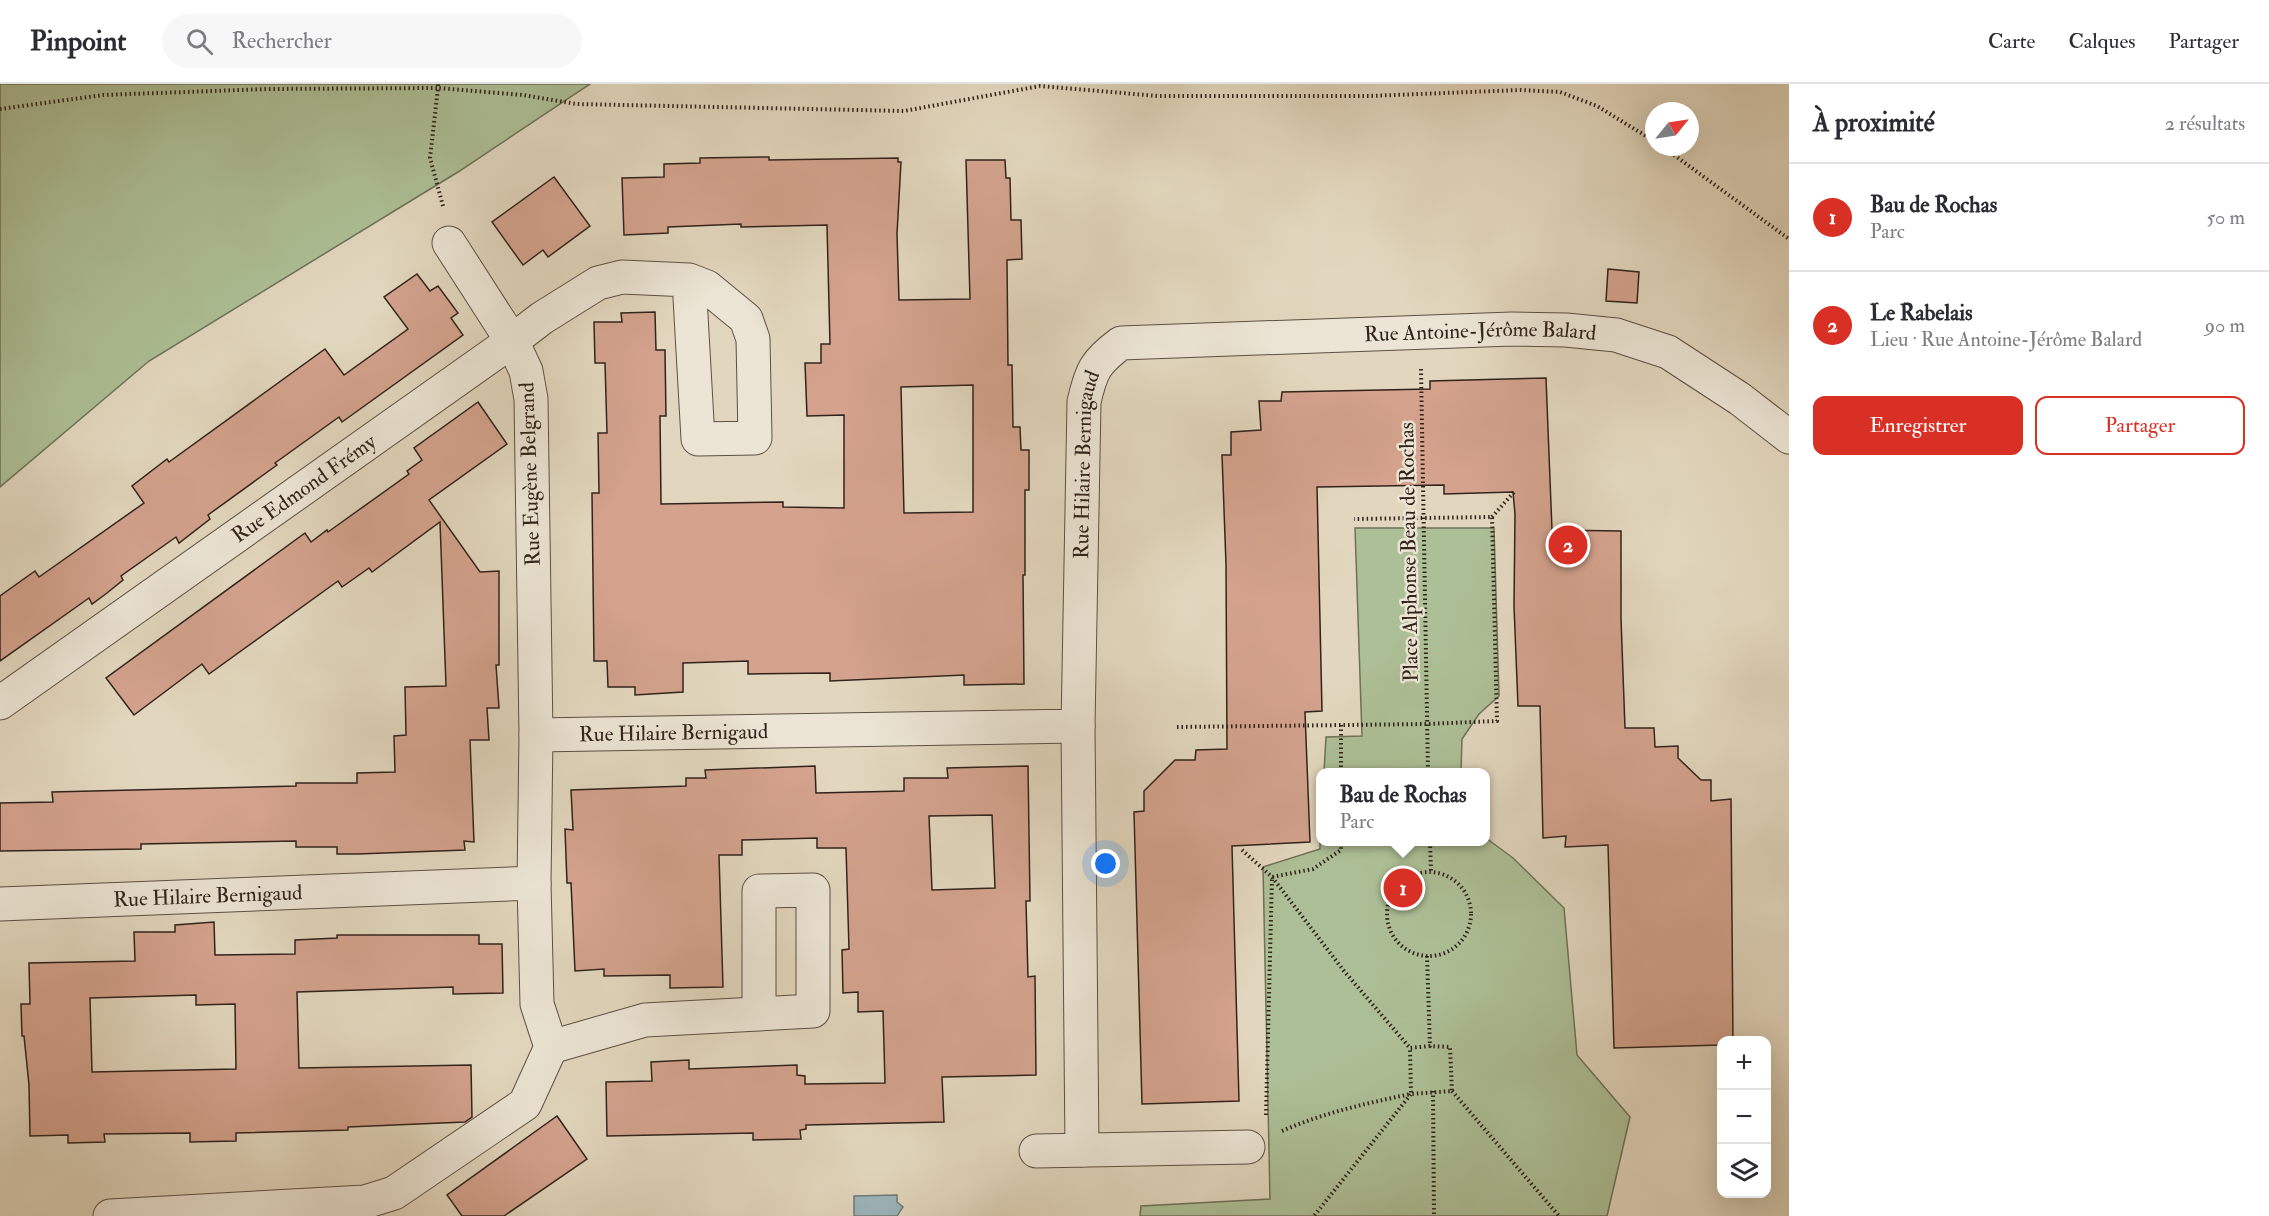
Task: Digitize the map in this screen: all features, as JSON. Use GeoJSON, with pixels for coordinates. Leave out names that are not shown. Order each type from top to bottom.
{"type":"FeatureCollection","features":[{"type":"Feature","properties":{"kind":"street"},"geometry":{"type":"LineString","coordinates":[[449,243],[512,341],[542,318],[598,283],[622,277],[689,280]]}},
{"type":"Feature","properties":{"kind":"street","name":"Rue Antoine-Jérôme Balard"},"geometry":{"type":"LineString","coordinates":[[1141,342],[1512,329],[1566,330],[1616,335],[1668,352],[1740,399],[1789,437]]}},
{"type":"Feature","properties":{"kind":"street","name":"Rue Edmond Frémy"},"geometry":{"type":"LineString","coordinates":[[0,703],[512,341]]}},
{"type":"Feature","properties":{"kind":"street","name":"Rue Eugène Belgrand"},"geometry":{"type":"LineString","coordinates":[[512,341],[526,371],[531,399],[536,735]]}},
{"type":"Feature","properties":{"kind":"street","name":"Rue Hilaire Bernigaud"},"geometry":{"type":"LineString","coordinates":[[536,735],[1078,726],[1084,402],[1090,376],[1102,357],[1121,343],[1141,342]]}},
{"type":"Feature","properties":{"kind":"street"},"geometry":{"type":"LineString","coordinates":[[1078,726],[1082,1150]]}},
{"type":"Feature","properties":{"kind":"street"},"geometry":{"type":"LineString","coordinates":[[110,1216],[365,1202],[394,1192],[525,1104],[551,1047],[537,1005],[534,883],[536,735]]}},
{"type":"Feature","properties":{"kind":"street","name":"Rue Hilaire Bernigaud"},"geometry":{"type":"LineString","coordinates":[[0,904],[534,883]]}},
{"type":"Feature","properties":{"kind":"street"},"geometry":{"type":"LineString","coordinates":[[551,1047],[645,1020],[759,1014]]}},
{"type":"Feature","properties":{"kind":"street"},"geometry":{"type":"LineString","coordinates":[[1036,1151],[1248,1147]]}},
{"type":"Feature","properties":{"kind":"path"},"geometry":{"type":"LineString","coordinates":[[0,109],[103,95],[438,86],[524,95],[576,104],[904,111],[1040,87],[1158,96],[1369,96],[1520,90],[1560,92],[1588,102],[1645,136]]}},
{"type":"Feature","properties":{"kind":"path"},"geometry":{"type":"LineString","coordinates":[[438,86],[430,158],[449,243]]}},
{"type":"Feature","properties":{"kind":"path"},"geometry":{"type":"LineString","coordinates":[[1675,156],[1789,239]]}},
{"type":"Feature","properties":{"kind":"path","name":"Place Alphonse Beau de Rochas"},"geometry":{"type":"LineString","coordinates":[[1421,332],[1428,768]]}},
{"type":"Feature","properties":{"kind":"path"},"geometry":{"type":"LineString","coordinates":[[1177,727],[1497,721],[1492,517],[1515,491]]}},
{"type":"Feature","properties":{"kind":"path"},"geometry":{"type":"LineString","coordinates":[[1354,519],[1492,517]]}},
{"type":"Feature","properties":{"kind":"path"},"geometry":{"type":"LineString","coordinates":[[1341,725],[1341,768]]}},
{"type":"Feature","properties":{"kind":"path"},"geometry":{"type":"LineString","coordinates":[[1272,877],[1313,869],[1341,850],[1341,846]]}},
{"type":"Feature","properties":{"kind":"path"},"geometry":{"type":"LineString","coordinates":[[1430,846],[1431,871]]}},
{"type":"Feature","properties":{"kind":"path"},"geometry":{"type":"LineString","coordinates":[[1242,850],[1272,877],[1344,971],[1410,1048],[1411,1094],[1314,1216]]}},
{"type":"Feature","properties":{"kind":"path"},"geometry":{"type":"LineString","coordinates":[[1431,871],[1447,875],[1461,885],[1469,900],[1472,916],[1468,932],[1457,945],[1443,954],[1427,956],[1411,952],[1398,942],[1389,928],[1386,912],[1390,895],[1400,882],[1414,873],[1431,871]]}},
{"type":"Feature","properties":{"kind":"path"},"geometry":{"type":"LineString","coordinates":[[1248,1147],[1268,1112],[1272,877]]}},
{"type":"Feature","properties":{"kind":"path"},"geometry":{"type":"LineString","coordinates":[[1427,956],[1430,1047]]}},
{"type":"Feature","properties":{"kind":"path"},"geometry":{"type":"LineString","coordinates":[[1410,1048],[1450,1047],[1452,1090],[1559,1216]]}},
{"type":"Feature","properties":{"kind":"path"},"geometry":{"type":"LineString","coordinates":[[1248,1147],[1307,1120],[1411,1094],[1452,1090]]}},
{"type":"Feature","properties":{"kind":"path"},"geometry":{"type":"LineString","coordinates":[[1433,1091],[1434,1216]]}},
{"type":"Feature","properties":{"kind":"green space"},"geometry":{"type":"Polygon","coordinates":[[[0,84],[590,84],[458,172],[149,361],[0,487],[0,84]]]}},
{"type":"Feature","properties":{"kind":"green space"},"geometry":{"type":"Polygon","coordinates":[[[1355,528],[1494,528],[1499,696],[1479,714],[1462,739],[1461,768],[1324,768],[1326,737],[1362,736],[1355,528]]]}},
{"type":"Feature","properties":{"kind":"green space"},"geometry":{"type":"Polygon","coordinates":[[[1490,841],[1513,858],[1564,908],[1577,1055],[1630,1117],[1607,1216],[1140,1216],[1141,1206],[1270,1199],[1263,867],[1320,849],[1320,846],[1490,846],[1490,841]]]}},
{"type":"Feature","properties":{"kind":"water"},"geometry":{"type":"Polygon","coordinates":[[[897,1195],[897,1202],[903,1207],[897,1216],[854,1216],[854,1196],[897,1195]]]}},
{"type":"Feature","properties":{"kind":"building"},"geometry":{"type":"Polygon","coordinates":[[[769,157],[769,160],[898,158],[898,162],[901,162],[897,234],[899,300],[970,299],[966,160],[1005,160],[1006,178],[1010,178],[1011,220],[1021,220],[1022,259],[1007,260],[1008,365],[1012,365],[1013,427],[1020,427],[1021,450],[1029,450],[1029,490],[1025,490],[1025,575],[1023,575],[1024,684],[964,685],[964,675],[830,681],[830,673],[748,674],[748,661],[683,663],[683,692],[635,695],[635,687],[608,687],[607,661],[594,661],[592,493],[599,493],[598,433],[607,433],[605,363],[595,363],[594,322],[622,322],[621,313],[655,312],[656,350],[665,350],[666,416],[660,416],[661,504],[783,502],[783,507],[844,508],[844,415],[807,416],[805,363],[821,363],[821,344],[830,344],[827,225],[741,227],[741,224],[668,227],[668,233],[624,235],[622,178],[664,177],[664,164],[700,163],[700,158],[769,157]],[[973,385],[901,387],[904,513],[973,512],[973,385]]]}},
{"type":"Feature","properties":{"kind":"building"},"geometry":{"type":"Polygon","coordinates":[[[554,177],[590,226],[548,257],[543,250],[523,265],[492,222],[554,177]]]}},
{"type":"Feature","properties":{"kind":"building"},"geometry":{"type":"Polygon","coordinates":[[[1608,269],[1639,272],[1637,303],[1606,301],[1608,269]]]}},
{"type":"Feature","properties":{"kind":"building"},"geometry":{"type":"Polygon","coordinates":[[[417,274],[430,291],[438,286],[458,313],[451,318],[463,335],[342,422],[339,417],[275,463],[277,465],[208,515],[210,519],[179,543],[176,537],[121,576],[123,580],[92,604],[89,598],[0,661],[0,596],[35,571],[39,577],[144,503],[132,486],[167,459],[169,462],[325,349],[344,375],[408,329],[384,297],[417,274]]]}},
{"type":"Feature","properties":{"kind":"building"},"geometry":{"type":"Polygon","coordinates":[[[1546,378],[1552,530],[1621,531],[1625,728],[1654,728],[1655,747],[1678,746],[1678,758],[1701,780],[1711,780],[1711,801],[1731,799],[1733,1036],[1717,1036],[1717,1045],[1614,1048],[1608,845],[1565,847],[1566,836],[1543,838],[1540,706],[1518,706],[1513,492],[1444,494],[1444,485],[1317,487],[1322,711],[1305,712],[1310,842],[1232,846],[1239,1101],[1142,1104],[1134,812],[1144,811],[1144,791],[1175,760],[1195,760],[1196,750],[1227,749],[1226,564],[1222,455],[1231,455],[1231,432],[1261,430],[1259,401],[1281,401],[1282,392],[1430,389],[1430,381],[1546,378]]]}},
{"type":"Feature","properties":{"kind":"building"},"geometry":{"type":"Polygon","coordinates":[[[478,402],[507,444],[429,500],[480,572],[499,571],[499,665],[496,665],[499,708],[487,708],[489,740],[470,740],[474,842],[464,841],[465,850],[357,854],[337,854],[337,847],[296,847],[296,841],[141,844],[141,849],[0,851],[0,803],[53,802],[52,792],[357,783],[357,773],[395,772],[394,736],[406,735],[405,687],[446,686],[440,522],[372,572],[369,568],[342,587],[338,581],[209,674],[202,664],[134,715],[106,678],[305,533],[311,542],[409,474],[407,471],[422,460],[414,448],[478,402]]]}},
{"type":"Feature","properties":{"kind":"building"},"geometry":{"type":"Polygon","coordinates":[[[815,766],[816,793],[904,791],[904,778],[948,778],[947,768],[1028,766],[1030,901],[1026,901],[1028,977],[1035,976],[1036,1075],[942,1077],[944,1122],[806,1125],[806,1129],[800,1130],[801,1139],[753,1140],[753,1133],[607,1136],[606,1082],[652,1081],[651,1062],[689,1060],[689,1069],[797,1065],[797,1075],[805,1076],[805,1084],[885,1083],[883,1011],[858,1012],[858,992],[843,993],[842,950],[849,949],[846,848],[817,848],[817,838],[742,840],[742,855],[719,855],[723,987],[670,988],[670,975],[604,976],[604,969],[575,971],[571,883],[567,883],[565,829],[573,830],[571,790],[686,786],[686,778],[706,778],[705,770],[815,766]],[[992,815],[929,816],[932,890],[995,888],[992,815]]]}},
{"type":"Feature","properties":{"kind":"building"},"geometry":{"type":"Polygon","coordinates":[[[214,922],[215,955],[295,954],[295,940],[337,938],[337,935],[479,935],[479,944],[502,944],[503,993],[453,994],[453,987],[297,992],[299,1068],[471,1065],[472,1117],[465,1122],[348,1127],[348,1130],[236,1133],[236,1141],[190,1142],[190,1133],[104,1134],[105,1142],[68,1143],[68,1135],[30,1136],[29,1085],[24,1036],[22,1036],[21,1004],[30,1004],[29,963],[135,961],[134,932],[175,932],[175,925],[214,922]],[[196,995],[90,998],[92,1072],[236,1069],[235,1004],[196,1005],[196,995]]]}},
{"type":"Feature","properties":{"kind":"building"},"geometry":{"type":"Polygon","coordinates":[[[557,1116],[587,1159],[504,1216],[462,1216],[447,1195],[557,1116]]]}},
{"type":"Feature","properties":{"kind":"place","name":"Le Rabelais"},"geometry":{"type":"Point","coordinates":[1568,545]}},
{"type":"Feature","properties":{"kind":"place","name":"Bau de Rochas"},"geometry":{"type":"Point","coordinates":[1403,888]}}]}
